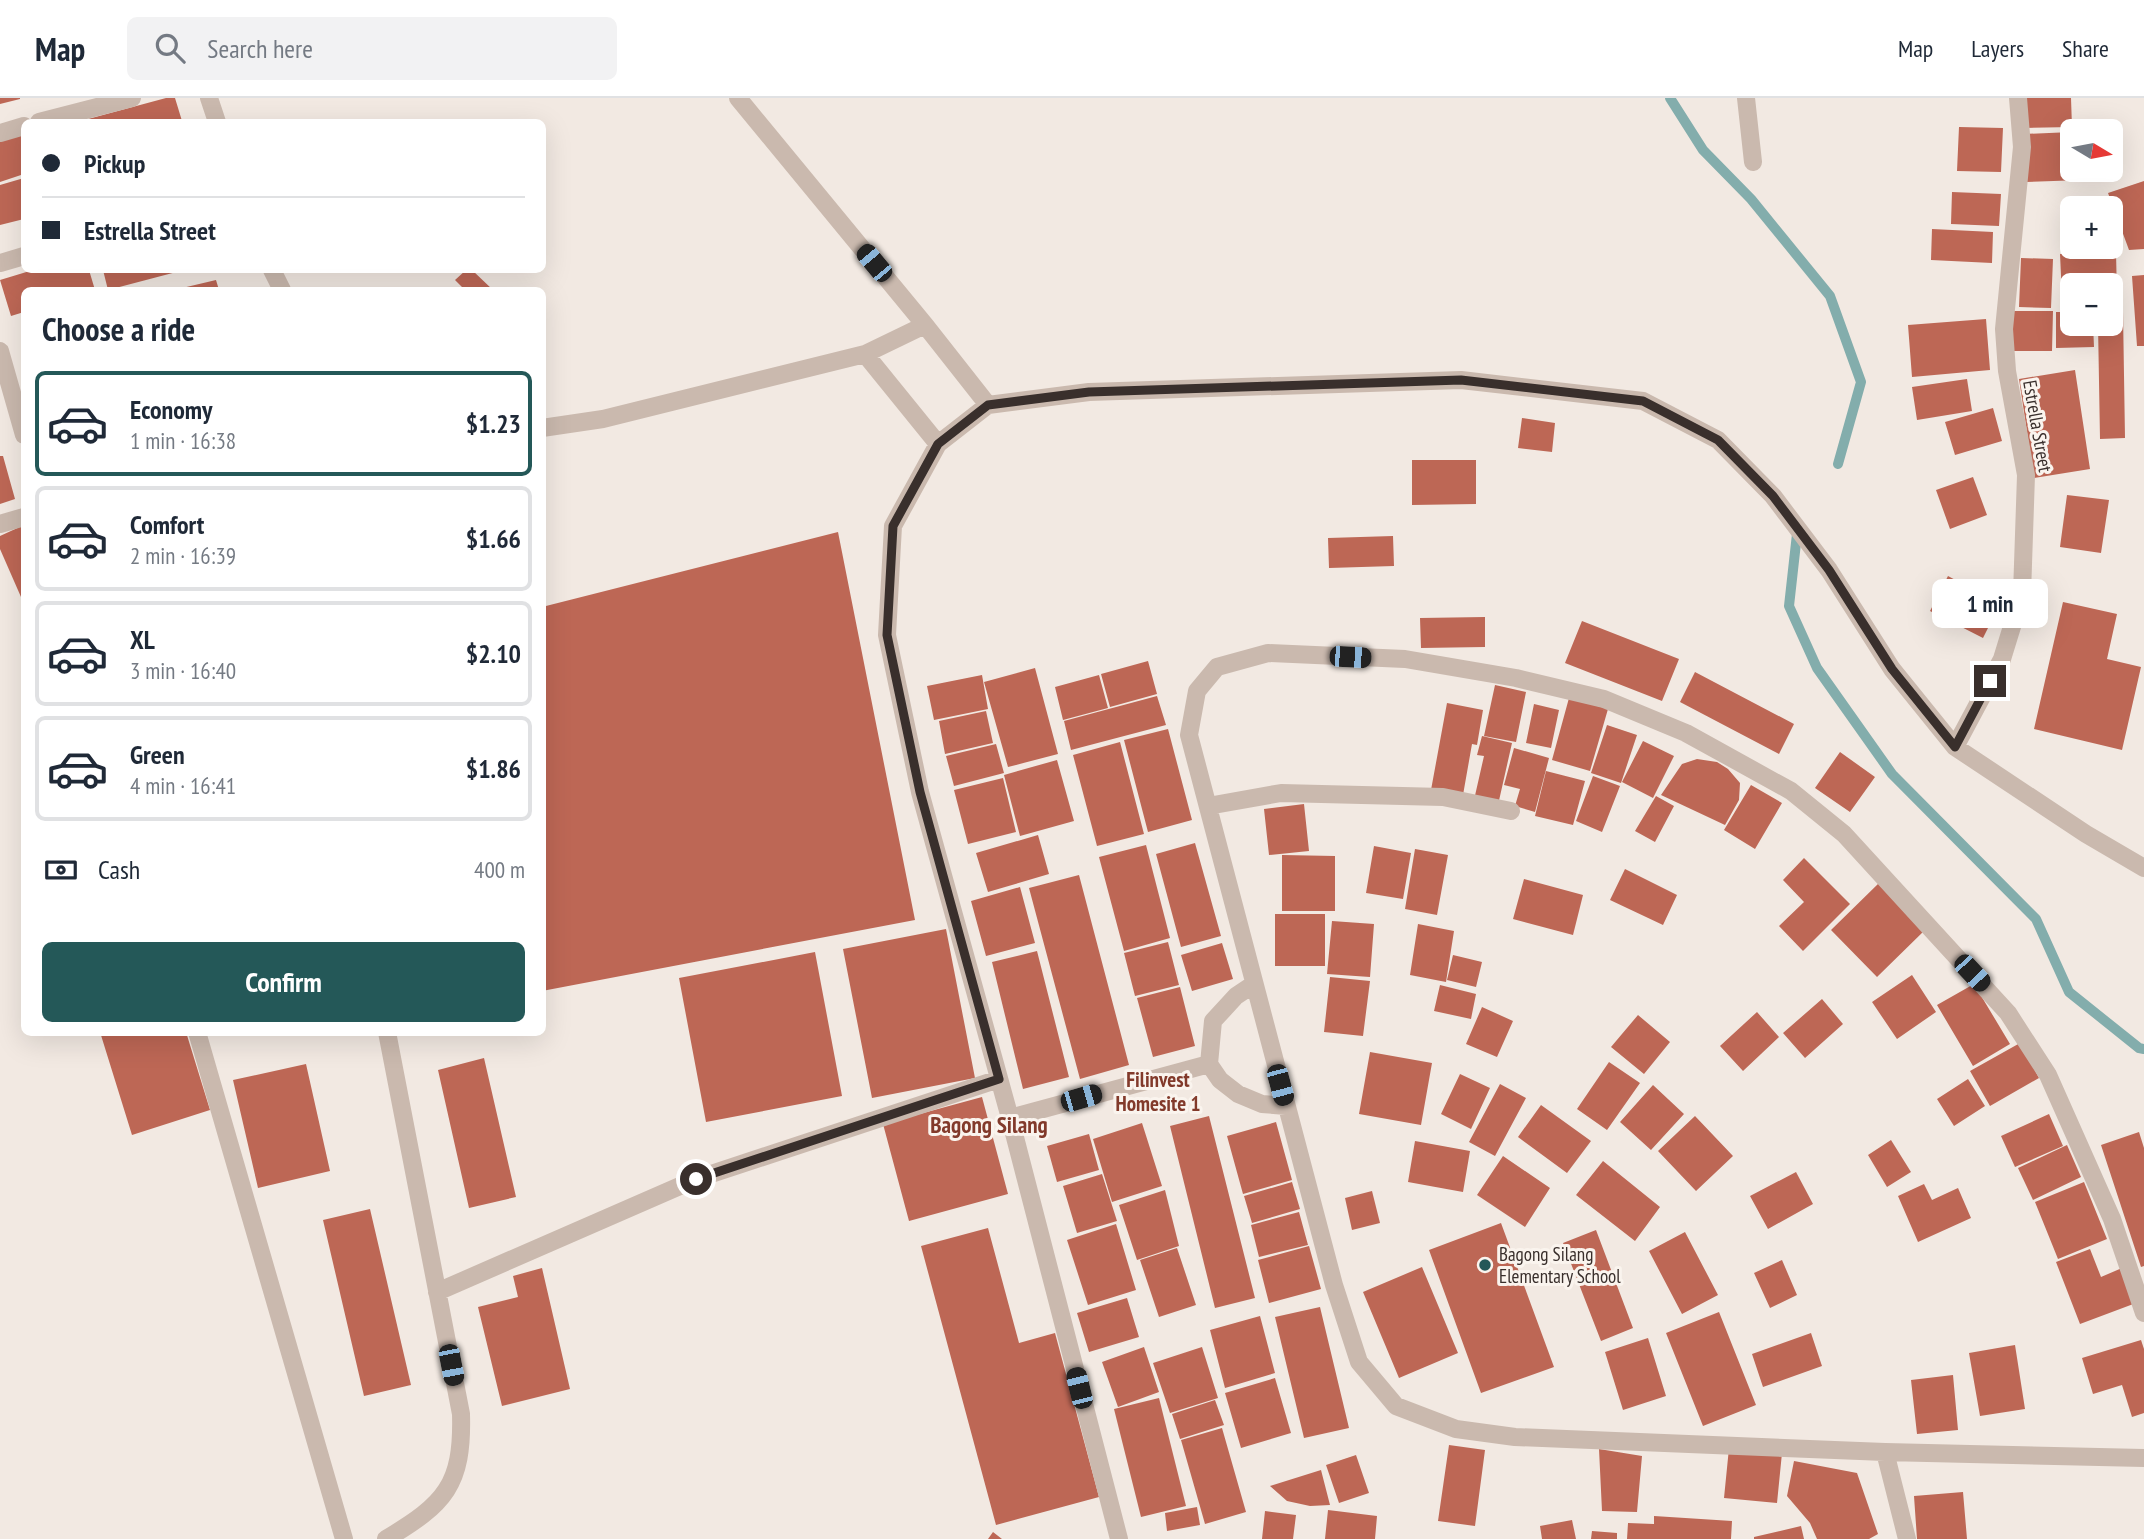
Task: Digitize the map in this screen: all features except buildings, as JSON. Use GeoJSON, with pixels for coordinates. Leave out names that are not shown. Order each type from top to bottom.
{"type":"FeatureCollection","features":[{"type":"Feature","properties":{"kind":"street"},"geometry":{"type":"LineString","coordinates":[[51,119],[132,98]]}},
{"type":"Feature","properties":{"kind":"street"},"geometry":{"type":"LineString","coordinates":[[209,98],[216,119]]}},
{"type":"Feature","properties":{"kind":"street"},"geometry":{"type":"LineString","coordinates":[[738,98],[925,324],[988,405]]}},
{"type":"Feature","properties":{"kind":"street"},"geometry":{"type":"LineString","coordinates":[[1746,98],[1754,162]]}},
{"type":"Feature","properties":{"kind":"street","name":"Estrella Street"},"geometry":{"type":"LineString","coordinates":[[1955,747],[2001,659],[2022,594],[2026,475],[2007,371],[2004,329],[2022,147],[2018,98]]}},
{"type":"Feature","properties":{"kind":"street"},"geometry":{"type":"LineString","coordinates":[[0,133],[21,127]]}},
{"type":"Feature","properties":{"kind":"street"},"geometry":{"type":"LineString","coordinates":[[0,263],[21,257]]}},
{"type":"Feature","properties":{"kind":"street"},"geometry":{"type":"LineString","coordinates":[[546,427],[603,419],[865,354],[925,324]]}},
{"type":"Feature","properties":{"kind":"street"},"geometry":{"type":"LineString","coordinates":[[0,351],[21,424]]}},
{"type":"Feature","properties":{"kind":"street"},"geometry":{"type":"LineString","coordinates":[[865,354],[938,444]]}},
{"type":"Feature","properties":{"kind":"street"},"geometry":{"type":"LineString","coordinates":[[1119,1539],[1010,1118],[920,792],[887,635],[893,526],[938,444],[988,405],[1089,392],[1461,380],[1643,401],[1718,440],[1773,496],[1829,570],[1892,669],[1955,747],[2086,834],[2144,868]]}},
{"type":"Feature","properties":{"kind":"street"},"geometry":{"type":"LineString","coordinates":[[0,524],[21,518]]}},
{"type":"Feature","properties":{"kind":"street"},"geometry":{"type":"LineString","coordinates":[[2144,1313],[2112,1219],[2048,1075],[2008,1013],[1844,835],[1791,791],[1686,733],[1604,699],[1516,678],[1405,659],[1268,653],[1217,667],[1197,691],[1189,735],[1334,1285],[1359,1362],[1396,1406],[1456,1429],[1515,1437],[1885,1452],[2144,1458]]}},
{"type":"Feature","properties":{"kind":"street"},"geometry":{"type":"LineString","coordinates":[[1208,806],[1281,793],[1443,797],[1511,811]]}},
{"type":"Feature","properties":{"kind":"street"},"geometry":{"type":"LineString","coordinates":[[1254,984],[1236,996],[1213,1021],[1209,1064],[1220,1080],[1238,1094],[1262,1104],[1286,1106]]}},
{"type":"Feature","properties":{"kind":"street"},"geometry":{"type":"LineString","coordinates":[[198,1036],[344,1539]]}},
{"type":"Feature","properties":{"kind":"street"},"geometry":{"type":"LineString","coordinates":[[386,1539],[422,1517],[443,1496],[456,1471],[461,1442],[461,1414],[388,1036]]}},
{"type":"Feature","properties":{"kind":"street"},"geometry":{"type":"LineString","coordinates":[[1010,1118],[1209,1064]]}},
{"type":"Feature","properties":{"kind":"street"},"geometry":{"type":"LineString","coordinates":[[438,1292],[696,1179],[999,1079]]}},
{"type":"Feature","properties":{"kind":"street"},"geometry":{"type":"LineString","coordinates":[[1885,1452],[1907,1539]]}},
{"type":"Feature","properties":{"kind":"waterway"},"geometry":{"type":"LineString","coordinates":[[1670,98],[1703,150],[1751,199],[1830,296],[1861,382],[1838,464]]}},
{"type":"Feature","properties":{"kind":"waterway"},"geometry":{"type":"LineString","coordinates":[[1797,534],[1789,606],[1817,668],[1892,774],[2036,919],[2069,992],[2139,1048],[2144,1049]]}},
{"type":"Feature","properties":{"kind":"place","name":"Bagong Silang Elementary School"},"geometry":{"type":"Point","coordinates":[1485,1265]}},
{"type":"Feature","properties":{"kind":"district","name":"Filinvest Homesite 1"},"geometry":{"type":"Point","coordinates":[1158,1091]}},
{"type":"Feature","properties":{"kind":"district","name":"Bagong Silang"},"geometry":{"type":"Point","coordinates":[989,1124]}},
{"type":"Feature","properties":{"kind":"route"},"geometry":{"type":"LineString","coordinates":[[696,1179],[999,1079],[920,792],[887,635],[893,526],[938,444],[988,405],[1089,392],[1461,380],[1643,401],[1718,440],[1773,496],[1829,570],[1892,669],[1955,747],[1990,681]]}}]}
